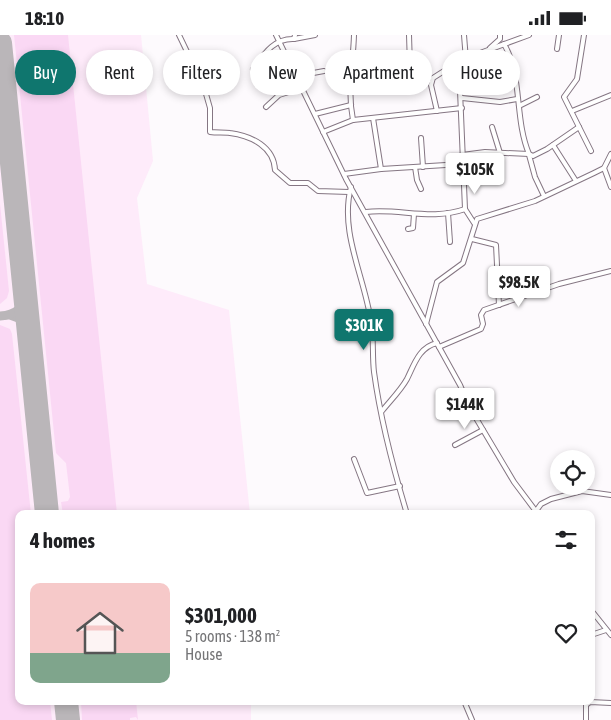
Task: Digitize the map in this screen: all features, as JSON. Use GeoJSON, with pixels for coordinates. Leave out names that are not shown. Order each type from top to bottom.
{"type":"FeatureCollection","features":[{"type":"Feature","properties":{"kind":"street"},"geometry":{"type":"LineString","coordinates":[[178,35],[204,87],[210,108],[210,132],[231,133],[256,140],[274,158],[275,170],[290,183],[308,183],[318,191],[350,190]]}},
{"type":"Feature","properties":{"kind":"street"},"geometry":{"type":"LineString","coordinates":[[276,35],[284,50]]}},
{"type":"Feature","properties":{"kind":"street"},"geometry":{"type":"LineString","coordinates":[[268,50],[279,41],[315,35]]}},
{"type":"Feature","properties":{"kind":"street"},"geometry":{"type":"LineString","coordinates":[[353,119],[350,105],[349,80],[353,64],[354,35]]}},
{"type":"Feature","properties":{"kind":"street"},"geometry":{"type":"LineString","coordinates":[[409,35],[409,50]]}},
{"type":"Feature","properties":{"kind":"street"},"geometry":{"type":"LineString","coordinates":[[464,35],[465,50]]}},
{"type":"Feature","properties":{"kind":"street"},"geometry":{"type":"LineString","coordinates":[[488,50],[500,39],[500,35]]}},
{"type":"Feature","properties":{"kind":"street"},"geometry":{"type":"LineString","coordinates":[[488,50],[529,35]]}},
{"type":"Feature","properties":{"kind":"street"},"geometry":{"type":"LineString","coordinates":[[557,49],[559,35]]}},
{"type":"Feature","properties":{"kind":"street"},"geometry":{"type":"LineString","coordinates":[[584,35],[578,79],[564,95],[591,151]]}},
{"type":"Feature","properties":{"kind":"street"},"geometry":{"type":"LineString","coordinates":[[504,44],[515,67],[519,122],[535,177],[544,196]]}},
{"type":"Feature","properties":{"kind":"street"},"geometry":{"type":"LineString","coordinates":[[315,73],[324,71]]}},
{"type":"Feature","properties":{"kind":"street"},"geometry":{"type":"LineString","coordinates":[[437,111],[432,81],[442,73]]}},
{"type":"Feature","properties":{"kind":"street"},"geometry":{"type":"LineString","coordinates":[[266,107],[279,95]]}},
{"type":"Feature","properties":{"kind":"street"},"geometry":{"type":"LineString","coordinates":[[306,95],[350,190],[366,212],[514,482],[535,510]]}},
{"type":"Feature","properties":{"kind":"street"},"geometry":{"type":"LineString","coordinates":[[426,324],[437,282],[464,263],[472,239],[474,223],[465,209],[466,183],[462,164],[462,95]]}},
{"type":"Feature","properties":{"kind":"street"},"geometry":{"type":"LineString","coordinates":[[572,111],[611,95]]}},
{"type":"Feature","properties":{"kind":"street"},"geometry":{"type":"LineString","coordinates":[[519,106],[537,97]]}},
{"type":"Feature","properties":{"kind":"street"},"geometry":{"type":"LineString","coordinates":[[462,98],[500,102],[517,99]]}},
{"type":"Feature","properties":{"kind":"street"},"geometry":{"type":"LineString","coordinates":[[315,114],[350,105]]}},
{"type":"Feature","properties":{"kind":"street"},"geometry":{"type":"LineString","coordinates":[[323,132],[353,119],[462,108]]}},
{"type":"Feature","properties":{"kind":"street"},"geometry":{"type":"LineString","coordinates":[[373,118],[381,169]]}},
{"type":"Feature","properties":{"kind":"street"},"geometry":{"type":"LineString","coordinates":[[492,127],[500,153]]}},
{"type":"Feature","properties":{"kind":"street"},"geometry":{"type":"LineString","coordinates":[[462,155],[485,151],[529,155],[540,153],[579,127]]}},
{"type":"Feature","properties":{"kind":"street"},"geometry":{"type":"LineString","coordinates":[[421,138],[423,167]]}},
{"type":"Feature","properties":{"kind":"street"},"geometry":{"type":"LineString","coordinates":[[553,145],[576,181]]}},
{"type":"Feature","properties":{"kind":"street"},"geometry":{"type":"LineString","coordinates":[[474,223],[481,217],[505,212],[604,168],[611,154]]}},
{"type":"Feature","properties":{"kind":"street"},"geometry":{"type":"LineString","coordinates":[[344,174],[381,169],[462,164]]}},
{"type":"Feature","properties":{"kind":"street"},"geometry":{"type":"LineString","coordinates":[[415,167],[416,180],[421,189]]}},
{"type":"Feature","properties":{"kind":"street"},"geometry":{"type":"LineString","coordinates":[[604,168],[611,187]]}},
{"type":"Feature","properties":{"kind":"street"},"geometry":{"type":"LineString","coordinates":[[350,190],[346,210],[360,281],[371,322],[374,372],[406,510]]}},
{"type":"Feature","properties":{"kind":"street"},"geometry":{"type":"LineString","coordinates":[[366,212],[384,210],[414,214],[448,213],[465,209]]}},
{"type":"Feature","properties":{"kind":"street"},"geometry":{"type":"LineString","coordinates":[[448,213],[450,242]]}},
{"type":"Feature","properties":{"kind":"street"},"geometry":{"type":"LineString","coordinates":[[408,229],[413,227],[414,214]]}},
{"type":"Feature","properties":{"kind":"street"},"geometry":{"type":"LineString","coordinates":[[472,239],[496,245],[499,305]]}},
{"type":"Feature","properties":{"kind":"street"},"geometry":{"type":"LineString","coordinates":[[382,411],[407,378],[417,358],[428,347],[481,329],[483,324],[482,311],[559,284],[611,271]]}},
{"type":"Feature","properties":{"kind":"street"},"geometry":{"type":"LineString","coordinates":[[455,445],[484,430]]}},
{"type":"Feature","properties":{"kind":"street"},"geometry":{"type":"LineString","coordinates":[[354,459],[367,493],[400,486]]}},
{"type":"Feature","properties":{"kind":"street"},"geometry":{"type":"LineString","coordinates":[[538,510],[541,503],[582,491],[611,495]]}},
{"type":"Feature","properties":{"kind":"street"},"geometry":{"type":"LineString","coordinates":[[595,616],[611,635]]}},
{"type":"Feature","properties":{"kind":"street"},"geometry":{"type":"LineString","coordinates":[[595,634],[606,630]]}},
{"type":"Feature","properties":{"kind":"street"},"geometry":{"type":"LineString","coordinates":[[595,702],[611,703]]}},
{"type":"Feature","properties":{"kind":"street"},"geometry":{"type":"LineString","coordinates":[[466,705],[472,720]]}},
{"type":"Feature","properties":{"kind":"street"},"geometry":{"type":"LineString","coordinates":[[586,705],[586,720]]}},
{"type":"Feature","properties":{"kind":"shaded area"},"geometry":{"type":"Polygon","coordinates":[[[0,35],[141,35],[142,50],[86,50],[86,95],[147,95],[153,161],[137,198],[147,284],[229,310],[250,510],[15,510],[15,705],[251,705],[251,720],[0,720],[0,35]]]}},
{"type":"Feature","properties":{"kind":"shaded area"},"geometry":{"type":"Polygon","coordinates":[[[14,35],[68,35],[70,50],[16,50],[14,35]]]}},
{"type":"Feature","properties":{"kind":"shaded area"},"geometry":{"type":"Polygon","coordinates":[[[20,95],[74,95],[117,510],[62,510],[61,502],[68,501],[70,497],[66,463],[56,453],[20,95]]]}},
{"type":"Feature","properties":{"kind":"shaded area"},"geometry":{"type":"Polygon","coordinates":[[[0,204],[9,291],[7,298],[0,304],[0,204]]]}},
{"type":"Feature","properties":{"kind":"shaded area"},"geometry":{"type":"Polygon","coordinates":[[[0,325],[10,329],[12,334],[31,510],[15,510],[15,705],[50,705],[52,720],[0,720],[0,325]]]}},
{"type":"Feature","properties":{"kind":"shaded area"},"geometry":{"type":"Polygon","coordinates":[[[81,705],[136,705],[138,720],[136,717],[130,718],[130,720],[82,720],[81,705]]]}},
{"type":"Feature","properties":{"kind":"taxiway"},"geometry":{"type":"LineString","coordinates":[[0,316],[15,312],[23,302],[25,291]]}},
{"type":"Feature","properties":{"kind":"taxiway"},"geometry":{"type":"LineString","coordinates":[[10,315],[21,319],[29,330]]}},
{"type":"Feature","properties":{"kind":"runway"},"geometry":{"type":"LineString","coordinates":[[0,43],[47,510]]}},
{"type":"Feature","properties":{"kind":"runway"},"geometry":{"type":"LineString","coordinates":[[66,705],[68,720]]}}]}
